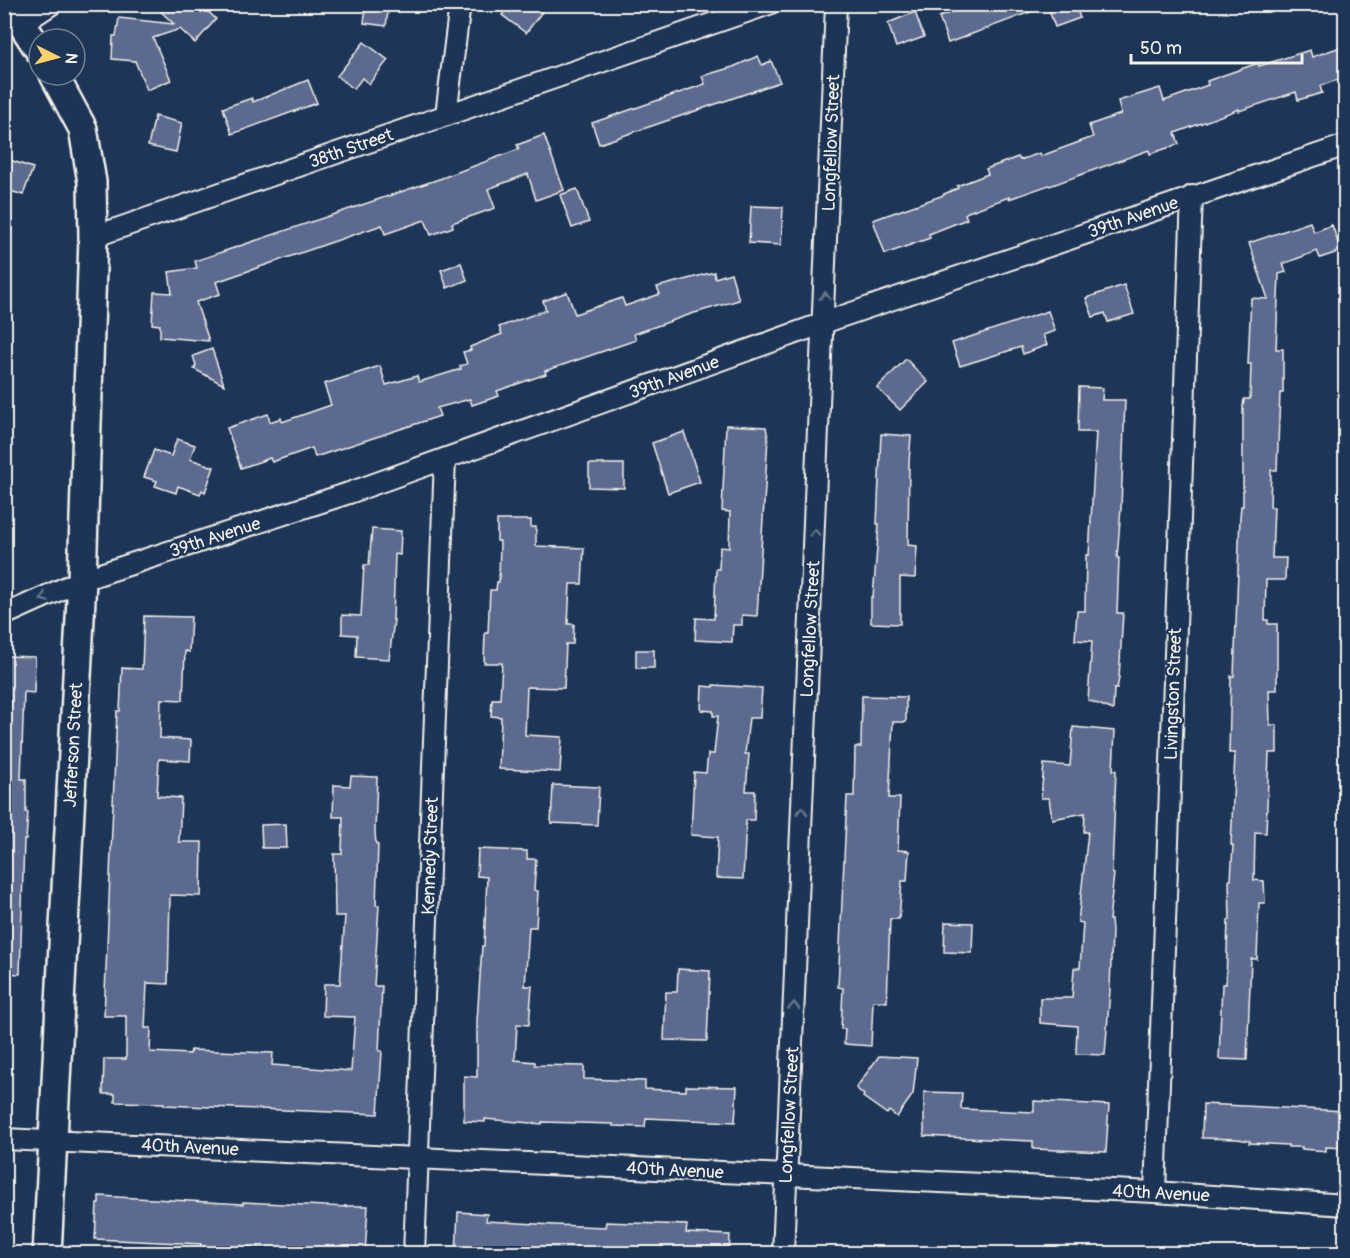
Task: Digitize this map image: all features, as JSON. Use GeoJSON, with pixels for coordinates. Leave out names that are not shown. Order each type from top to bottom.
{"type":"FeatureCollection","features":[{"type":"Feature","properties":{"kind":"street"},"geometry":{"type":"LineString","coordinates":[[27,31],[16,14],[52,4]]}},
{"type":"Feature","properties":{"kind":"street"},"geometry":{"type":"LineString","coordinates":[[446,115],[460,4]]}},
{"type":"Feature","properties":{"kind":"street","name":"38th Street"},"geometry":{"type":"LineString","coordinates":[[93,237],[769,4]]}},
{"type":"Feature","properties":{"kind":"street","name":"Longfellow Street"},"geometry":{"type":"LineString","coordinates":[[783,1254],[836,4]]}},
{"type":"Feature","properties":{"kind":"street"},"geometry":{"type":"LineString","coordinates":[[60,87],[83,129],[92,182],[93,237]]}},
{"type":"Feature","properties":{"kind":"street","name":"39th Avenue"},"geometry":{"type":"LineString","coordinates":[[4,615],[82,580],[349,493],[824,323],[1346,145]]}},
{"type":"Feature","properties":{"kind":"street","name":"Livingston Street"},"geometry":{"type":"LineString","coordinates":[[1155,1192],[1192,196]]}},
{"type":"Feature","properties":{"kind":"street","name":"Jefferson Street"},"geometry":{"type":"LineString","coordinates":[[47,1254],[51,1141],[82,580],[93,237]]}},
{"type":"Feature","properties":{"kind":"street","name":"Kennedy Street"},"geometry":{"type":"LineString","coordinates":[[414,1254],[445,459]]}},
{"type":"Feature","properties":{"kind":"street","name":"40th Avenue"},"geometry":{"type":"LineString","coordinates":[[4,1139],[1155,1192],[1346,1205]]}},
{"type":"Feature","properties":{"kind":"building"},"geometry":{"type":"Polygon","coordinates":[[[153,4],[200,4],[216,19],[195,43],[180,29],[153,38],[171,80],[147,90],[135,61],[112,59],[113,36],[116,36],[119,18],[174,24],[153,4]]]}},
{"type":"Feature","properties":{"kind":"building"},"geometry":{"type":"Polygon","coordinates":[[[366,4],[389,4],[386,26],[364,23],[366,4]]]}},
{"type":"Feature","properties":{"kind":"building"},"geometry":{"type":"Polygon","coordinates":[[[510,4],[532,4],[542,12],[526,33],[502,15],[510,4]]]}},
{"type":"Feature","properties":{"kind":"building"},"geometry":{"type":"Polygon","coordinates":[[[950,4],[1045,4],[1046,6],[948,43],[939,17],[952,12],[950,4]]]}},
{"type":"Feature","properties":{"kind":"building"},"geometry":{"type":"Polygon","coordinates":[[[1047,4],[1075,4],[1080,18],[1055,27],[1047,4]]]}},
{"type":"Feature","properties":{"kind":"building"},"geometry":{"type":"Polygon","coordinates":[[[915,12],[924,37],[896,47],[888,23],[915,12]]]}},
{"type":"Feature","properties":{"kind":"building"},"geometry":{"type":"Polygon","coordinates":[[[364,42],[388,60],[369,84],[362,78],[354,89],[337,76],[364,42]]]}},
{"type":"Feature","properties":{"kind":"building"},"geometry":{"type":"Polygon","coordinates":[[[1346,45],[1346,77],[1320,86],[1322,93],[1298,100],[1296,92],[1239,111],[1239,109],[1175,133],[1179,144],[1150,154],[1149,150],[1050,186],[1009,199],[1009,197],[968,212],[965,214],[967,219],[929,234],[930,238],[885,254],[873,220],[944,195],[958,188],[957,186],[988,174],[986,169],[1018,157],[1020,160],[1040,153],[1041,156],[1093,137],[1089,125],[1121,114],[1118,101],[1160,88],[1164,101],[1208,85],[1207,81],[1258,63],[1259,66],[1310,50],[1312,57],[1346,45]]]}},
{"type":"Feature","properties":{"kind":"building"},"geometry":{"type":"Polygon","coordinates":[[[758,56],[762,65],[771,61],[780,82],[599,144],[592,123],[705,84],[702,76],[733,67],[758,56]]]}},
{"type":"Feature","properties":{"kind":"building"},"geometry":{"type":"Polygon","coordinates":[[[308,80],[317,103],[232,134],[223,108],[252,98],[253,102],[308,80]]]}},
{"type":"Feature","properties":{"kind":"building"},"geometry":{"type":"Polygon","coordinates":[[[155,116],[182,123],[176,152],[148,146],[155,116]]]}},
{"type":"Feature","properties":{"kind":"building"},"geometry":{"type":"Polygon","coordinates":[[[544,135],[564,190],[536,200],[528,174],[488,189],[495,208],[452,223],[453,227],[431,235],[425,220],[385,234],[382,225],[216,282],[220,294],[196,302],[209,341],[160,337],[160,325],[152,324],[154,292],[172,293],[169,272],[197,268],[195,261],[442,178],[519,149],[517,145],[544,135]]]}},
{"type":"Feature","properties":{"kind":"building"},"geometry":{"type":"Polygon","coordinates":[[[4,158],[33,168],[23,195],[4,189],[4,158]]]}},
{"type":"Feature","properties":{"kind":"building"},"geometry":{"type":"Polygon","coordinates":[[[577,189],[589,222],[572,228],[560,195],[577,189]]]}},
{"type":"Feature","properties":{"kind":"building"},"geometry":{"type":"Polygon","coordinates":[[[751,206],[783,207],[781,245],[749,243],[751,206]]]}},
{"type":"Feature","properties":{"kind":"building"},"geometry":{"type":"Polygon","coordinates":[[[1310,222],[1314,232],[1332,225],[1341,251],[1320,258],[1317,251],[1283,264],[1286,272],[1279,274],[1276,349],[1283,349],[1283,393],[1280,393],[1277,470],[1271,470],[1270,507],[1274,507],[1272,558],[1286,558],[1285,580],[1266,580],[1265,620],[1268,620],[1268,624],[1277,624],[1277,690],[1269,690],[1270,725],[1277,725],[1277,753],[1269,753],[1266,833],[1255,832],[1254,880],[1264,881],[1265,903],[1259,903],[1257,959],[1251,959],[1247,1060],[1219,1059],[1222,984],[1226,984],[1228,920],[1230,920],[1229,880],[1231,880],[1233,845],[1231,845],[1235,753],[1229,753],[1240,517],[1241,506],[1243,506],[1243,407],[1244,399],[1250,399],[1251,364],[1248,364],[1251,298],[1268,299],[1249,243],[1310,222]]]}},
{"type":"Feature","properties":{"kind":"building"},"geometry":{"type":"Polygon","coordinates":[[[461,263],[467,280],[447,288],[441,270],[461,263]]]}},
{"type":"Feature","properties":{"kind":"building"},"geometry":{"type":"Polygon","coordinates":[[[714,272],[715,278],[731,273],[739,300],[634,334],[636,340],[545,371],[546,374],[497,391],[499,396],[472,405],[470,399],[437,408],[440,416],[315,457],[312,448],[272,462],[270,458],[241,468],[227,428],[268,414],[270,422],[281,418],[282,422],[331,405],[324,384],[380,366],[386,385],[417,376],[419,382],[461,369],[460,366],[467,364],[463,352],[502,334],[499,327],[546,310],[543,301],[567,292],[575,314],[622,298],[625,306],[660,294],[657,287],[714,272]]]}},
{"type":"Feature","properties":{"kind":"building"},"geometry":{"type":"Polygon","coordinates":[[[1124,285],[1134,314],[1108,322],[1105,313],[1093,317],[1086,298],[1124,285]]]}},
{"type":"Feature","properties":{"kind":"building"},"geometry":{"type":"Polygon","coordinates":[[[1048,311],[1055,331],[1043,335],[1047,345],[1023,354],[1021,347],[960,366],[952,343],[1048,311]]]}},
{"type":"Feature","properties":{"kind":"building"},"geometry":{"type":"Polygon","coordinates":[[[212,349],[224,385],[194,369],[196,365],[193,356],[212,349]]]}},
{"type":"Feature","properties":{"kind":"building"},"geometry":{"type":"Polygon","coordinates":[[[906,359],[928,382],[900,410],[877,388],[906,359]]]}},
{"type":"Feature","properties":{"kind":"building"},"geometry":{"type":"Polygon","coordinates":[[[1079,387],[1103,388],[1102,400],[1125,400],[1117,558],[1119,558],[1117,613],[1123,613],[1119,678],[1117,689],[1114,689],[1113,710],[1088,700],[1092,641],[1075,640],[1077,611],[1085,611],[1086,555],[1089,555],[1096,432],[1078,432],[1079,387]]]}},
{"type":"Feature","properties":{"kind":"building"},"geometry":{"type":"Polygon","coordinates":[[[726,425],[766,427],[768,438],[757,616],[742,615],[742,625],[733,625],[732,642],[695,640],[696,618],[714,619],[716,569],[719,569],[720,547],[729,548],[730,512],[722,511],[726,425]]]}},
{"type":"Feature","properties":{"kind":"building"},"geometry":{"type":"Polygon","coordinates":[[[684,432],[700,482],[668,493],[652,443],[684,432]]]}},
{"type":"Feature","properties":{"kind":"building"},"geometry":{"type":"Polygon","coordinates":[[[881,434],[911,436],[908,545],[917,546],[915,578],[900,577],[900,624],[871,623],[871,597],[873,597],[879,524],[877,524],[881,434]]]}},
{"type":"Feature","properties":{"kind":"building"},"geometry":{"type":"Polygon","coordinates":[[[177,439],[195,445],[190,459],[214,467],[205,492],[202,490],[200,494],[178,486],[176,493],[155,486],[157,481],[144,477],[154,450],[171,456],[177,439]]]}},
{"type":"Feature","properties":{"kind":"building"},"geometry":{"type":"Polygon","coordinates":[[[589,464],[624,464],[624,488],[589,487],[589,464]]]}},
{"type":"Feature","properties":{"kind":"building"},"geometry":{"type":"Polygon","coordinates":[[[497,520],[531,520],[531,527],[536,527],[536,546],[584,548],[582,584],[570,584],[568,624],[574,624],[573,644],[566,644],[564,688],[527,687],[525,735],[562,737],[560,772],[499,769],[501,717],[491,716],[492,699],[500,699],[502,663],[484,663],[490,590],[496,590],[497,582],[499,582],[500,541],[497,541],[497,520]]]}},
{"type":"Feature","properties":{"kind":"building"},"geometry":{"type":"Polygon","coordinates":[[[372,529],[401,531],[400,555],[395,554],[394,620],[389,659],[356,657],[357,635],[342,634],[342,615],[361,616],[364,565],[369,565],[372,529]]]}},
{"type":"Feature","properties":{"kind":"building"},"geometry":{"type":"Polygon","coordinates":[[[144,616],[191,617],[189,652],[185,651],[183,700],[161,699],[160,738],[191,740],[190,761],[159,759],[157,796],[181,798],[179,842],[202,842],[201,896],[170,895],[168,984],[147,983],[145,1028],[151,1028],[150,1052],[190,1054],[191,1050],[273,1053],[272,1065],[351,1071],[355,1017],[323,1016],[324,984],[340,984],[345,916],[335,916],[334,854],[342,854],[343,817],[333,817],[334,785],[350,786],[351,776],[377,777],[376,905],[379,905],[374,986],[382,986],[379,1051],[382,1051],[378,1114],[115,1102],[115,1094],[103,1094],[104,1059],[126,1059],[126,1016],[104,1016],[117,711],[120,711],[122,668],[142,669],[144,616]]]}},
{"type":"Feature","properties":{"kind":"building"},"geometry":{"type":"Polygon","coordinates":[[[636,650],[654,650],[654,668],[636,668],[636,650]]]}},
{"type":"Feature","properties":{"kind":"building"},"geometry":{"type":"Polygon","coordinates":[[[4,656],[35,657],[34,693],[24,692],[21,779],[26,779],[26,812],[28,812],[26,840],[24,840],[20,974],[4,973],[4,656]]]}},
{"type":"Feature","properties":{"kind":"building"},"geometry":{"type":"Polygon","coordinates":[[[713,685],[762,688],[760,718],[749,718],[745,754],[749,754],[746,791],[755,791],[754,820],[746,820],[743,879],[716,878],[718,837],[691,835],[694,772],[706,773],[708,754],[714,754],[718,716],[713,716],[713,711],[701,710],[702,686],[713,687],[713,685]]]}},
{"type":"Feature","properties":{"kind":"building"},"geometry":{"type":"Polygon","coordinates":[[[862,696],[906,697],[906,722],[893,722],[889,798],[900,798],[898,850],[909,851],[907,881],[902,881],[899,919],[890,919],[887,1002],[873,1001],[871,1046],[844,1044],[845,1029],[841,1029],[843,988],[838,987],[847,796],[854,796],[855,747],[861,747],[862,696]]]}},
{"type":"Feature","properties":{"kind":"building"},"geometry":{"type":"Polygon","coordinates":[[[1073,727],[1115,731],[1113,770],[1116,770],[1112,873],[1114,874],[1109,920],[1111,920],[1112,930],[1105,1055],[1076,1054],[1077,1026],[1040,1023],[1040,998],[1072,998],[1074,968],[1080,968],[1083,923],[1078,922],[1088,832],[1084,832],[1085,813],[1052,819],[1049,798],[1041,798],[1044,764],[1070,766],[1073,727]]]}},
{"type":"Feature","properties":{"kind":"building"},"geometry":{"type":"Polygon","coordinates":[[[553,785],[599,787],[597,825],[551,823],[553,785]]]}},
{"type":"Feature","properties":{"kind":"building"},"geometry":{"type":"Polygon","coordinates":[[[286,824],[287,848],[262,848],[261,825],[286,824]]]}},
{"type":"Feature","properties":{"kind":"building"},"geometry":{"type":"Polygon","coordinates":[[[478,849],[527,851],[527,859],[536,859],[534,890],[538,891],[536,927],[529,927],[525,986],[532,986],[529,1025],[517,1024],[515,1060],[535,1062],[535,1065],[584,1066],[584,1079],[645,1081],[645,1089],[686,1091],[686,1086],[737,1087],[735,1122],[646,1118],[645,1127],[613,1126],[613,1124],[542,1122],[542,1124],[485,1119],[485,1122],[464,1121],[464,1076],[477,1077],[477,1021],[482,946],[484,946],[487,877],[477,876],[478,849]]]}},
{"type":"Feature","properties":{"kind":"building"},"geometry":{"type":"Polygon","coordinates":[[[945,922],[973,923],[972,953],[944,952],[945,922]]]}},
{"type":"Feature","properties":{"kind":"building"},"geometry":{"type":"Polygon","coordinates":[[[678,969],[710,971],[707,1041],[664,1040],[666,992],[677,992],[678,969]]]}},
{"type":"Feature","properties":{"kind":"building"},"geometry":{"type":"Polygon","coordinates":[[[879,1056],[917,1058],[913,1094],[897,1117],[889,1111],[887,1114],[863,1097],[864,1095],[856,1088],[879,1056]]]}},
{"type":"Feature","properties":{"kind":"building"},"geometry":{"type":"Polygon","coordinates":[[[924,1092],[962,1093],[961,1109],[1034,1112],[1034,1101],[1109,1105],[1106,1152],[1033,1149],[1033,1141],[924,1136],[924,1092]]]}},
{"type":"Feature","properties":{"kind":"building"},"geometry":{"type":"Polygon","coordinates":[[[1203,1104],[1346,1111],[1346,1148],[1326,1147],[1326,1151],[1288,1147],[1288,1145],[1249,1143],[1250,1141],[1237,1139],[1202,1138],[1203,1104]]]}},
{"type":"Feature","properties":{"kind":"building"},"geometry":{"type":"Polygon","coordinates":[[[99,1196],[243,1204],[243,1202],[368,1206],[365,1254],[225,1246],[225,1253],[200,1252],[201,1244],[95,1239],[99,1196]]]}},
{"type":"Feature","properties":{"kind":"building"},"geometry":{"type":"Polygon","coordinates":[[[458,1212],[487,1214],[486,1221],[554,1225],[605,1227],[606,1222],[687,1225],[686,1233],[730,1235],[729,1254],[456,1254],[458,1212]]]}}]}
